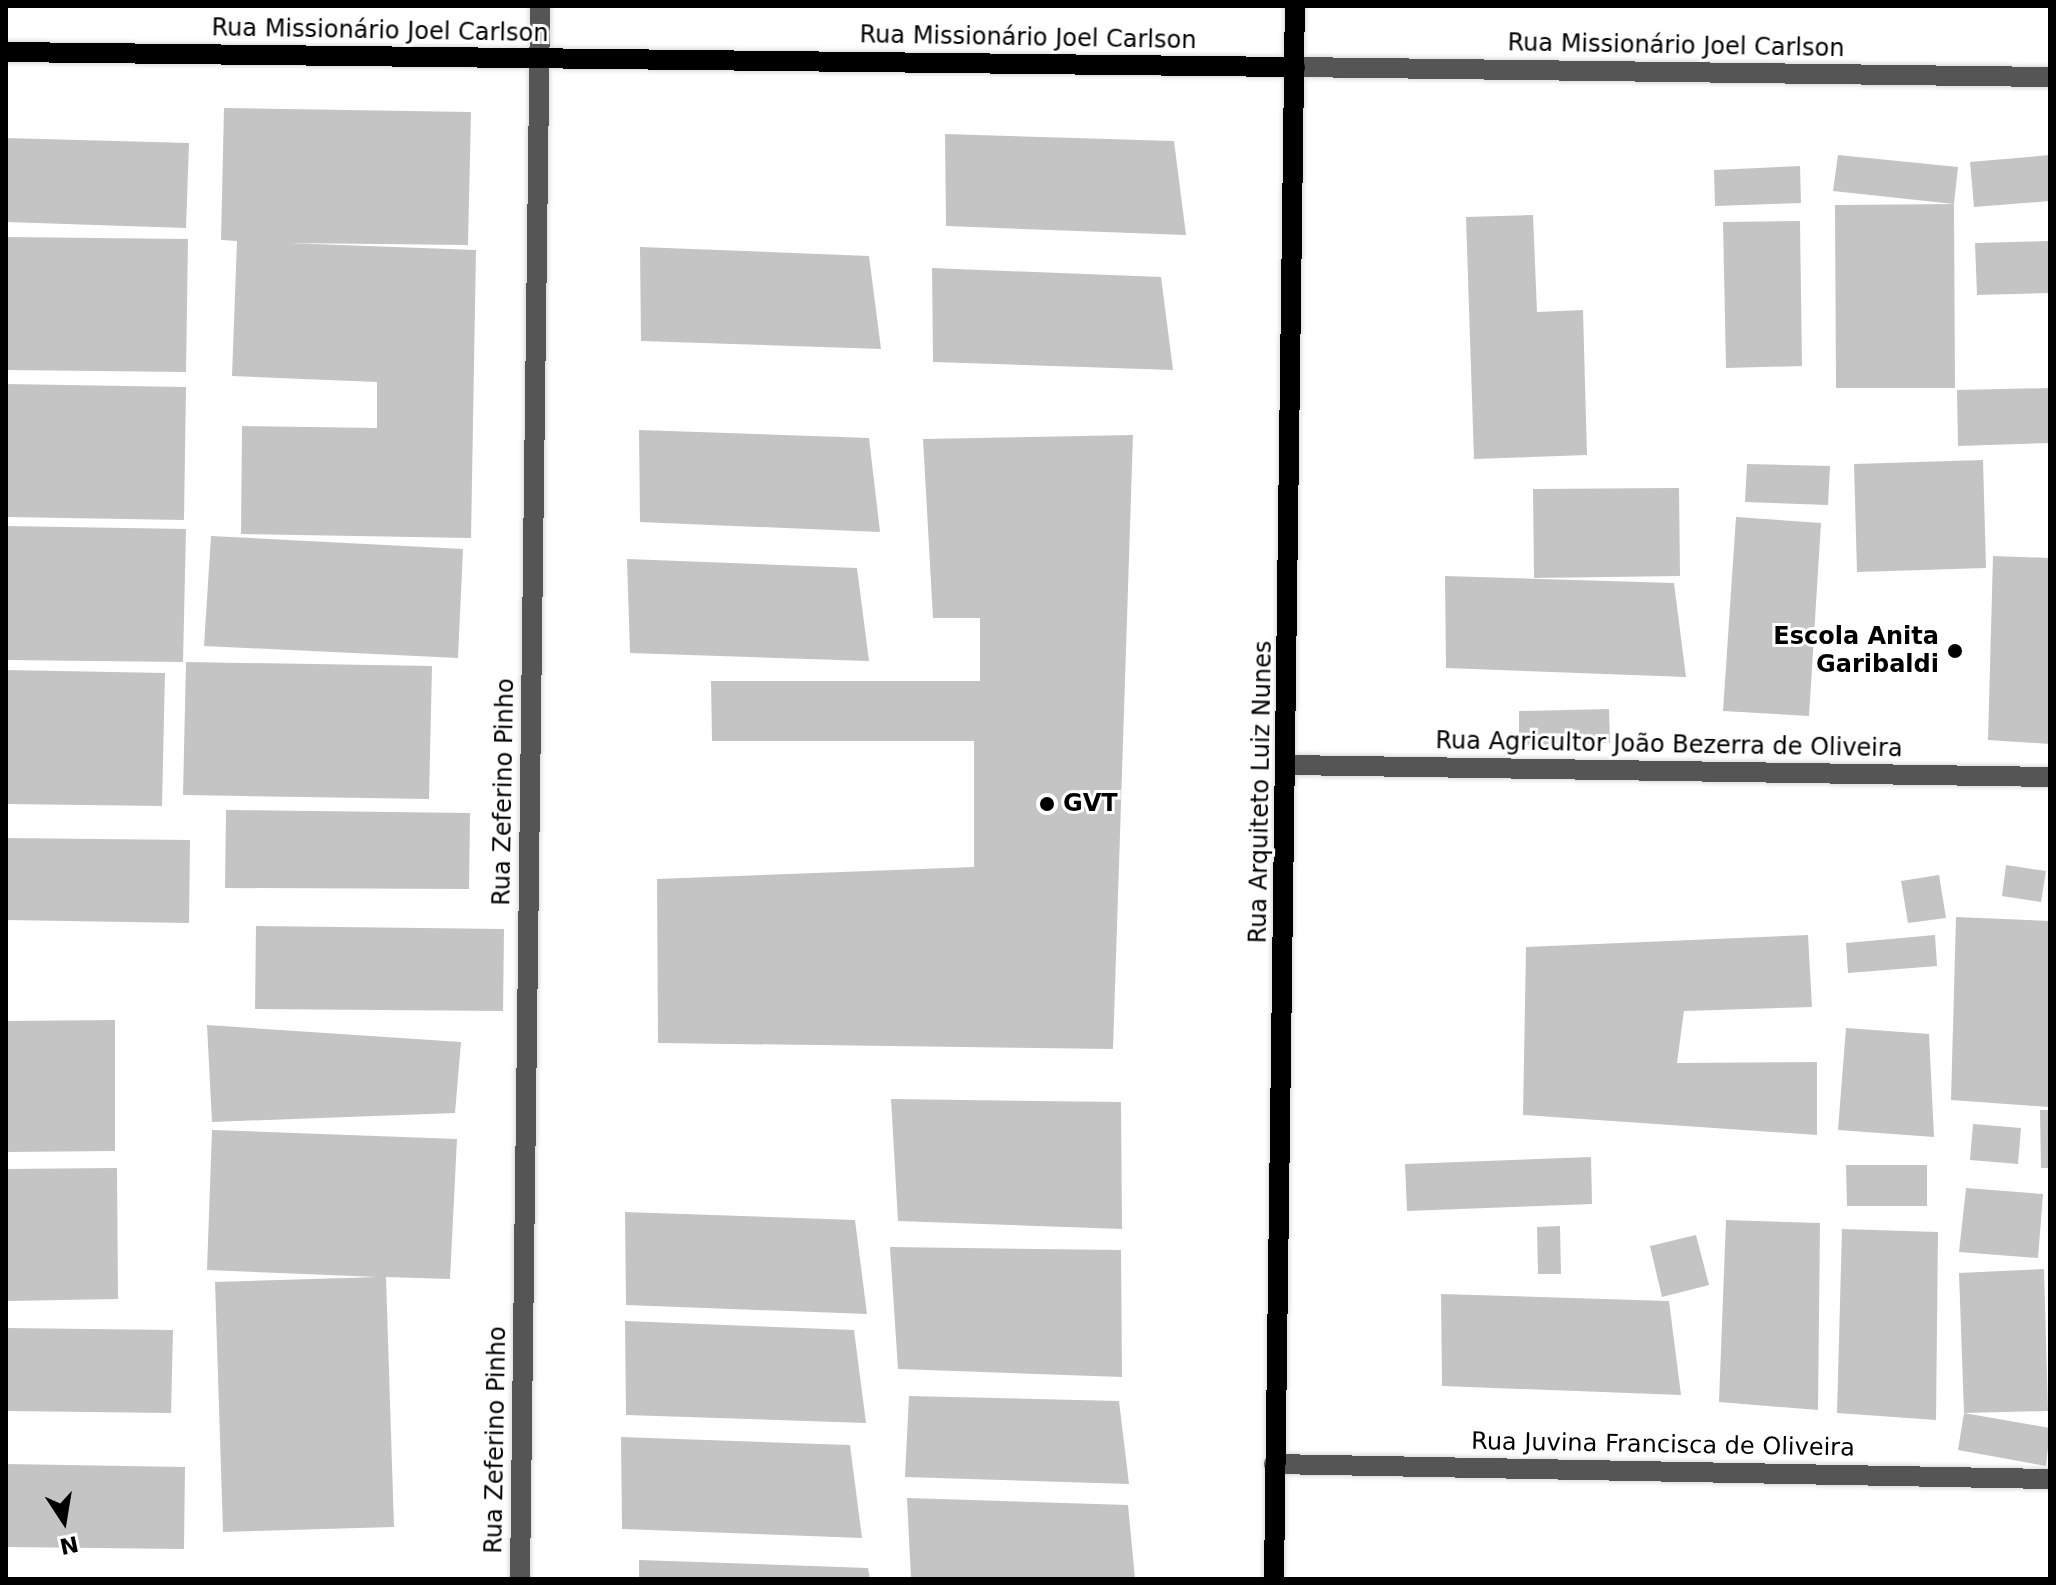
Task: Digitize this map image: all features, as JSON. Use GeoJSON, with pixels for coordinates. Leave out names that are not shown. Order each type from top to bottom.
{"type":"FeatureCollection","features":[{"type":"Feature","properties":{"kind":"main road","name":"Rua Arquiteto Luiz Nunes"},"geometry":{"type":"LineString","coordinates":[[1274,1579],[1288,765],[1295,6]]}},
{"type":"Feature","properties":{"kind":"main road","name":"Rua Missionário Joel Carlson"},"geometry":{"type":"LineString","coordinates":[[6,52],[1295,67]]}},
{"type":"Feature","properties":{"kind":"street","name":"Rua Zeferino Pinho"},"geometry":{"type":"LineString","coordinates":[[520,1579],[540,6]]}},
{"type":"Feature","properties":{"kind":"street","name":"Rua Missionário Joel Carlson"},"geometry":{"type":"LineString","coordinates":[[1295,67],[2050,77]]}},
{"type":"Feature","properties":{"kind":"street","name":"Rua Agricultor João Bezerra de Oliveira"},"geometry":{"type":"LineString","coordinates":[[1288,765],[2050,777]]}},
{"type":"Feature","properties":{"kind":"street","name":"Rua Juvina Francisca de Oliveira"},"geometry":{"type":"LineString","coordinates":[[1274,1464],[2050,1479]]}},
{"type":"Feature","properties":{"kind":"building"},"geometry":{"type":"Polygon","coordinates":[[[224,108],[471,112],[468,245],[287,243],[476,250],[471,538],[241,534],[242,426],[377,428],[377,382],[232,376],[237,241],[221,240],[224,108]]]}},
{"type":"Feature","properties":{"kind":"building"},"geometry":{"type":"Polygon","coordinates":[[[945,134],[1174,141],[1186,235],[946,226],[945,134]]]}},
{"type":"Feature","properties":{"kind":"building"},"geometry":{"type":"Polygon","coordinates":[[[6,138],[189,143],[186,228],[6,222],[6,138]]]}},
{"type":"Feature","properties":{"kind":"building"},"geometry":{"type":"Polygon","coordinates":[[[1838,155],[1958,167],[1954,204],[1833,191],[1838,155]]]}},
{"type":"Feature","properties":{"kind":"building"},"geometry":{"type":"Polygon","coordinates":[[[2050,155],[2050,201],[1974,207],[1970,162],[2050,155]]]}},
{"type":"Feature","properties":{"kind":"building"},"geometry":{"type":"Polygon","coordinates":[[[1800,166],[1801,203],[1715,206],[1714,170],[1800,166]]]}},
{"type":"Feature","properties":{"kind":"building"},"geometry":{"type":"Polygon","coordinates":[[[1954,204],[1955,388],[1836,388],[1835,205],[1954,204]]]}},
{"type":"Feature","properties":{"kind":"building"},"geometry":{"type":"Polygon","coordinates":[[[1533,215],[1537,312],[1583,310],[1587,455],[1474,459],[1466,217],[1533,215]]]}},
{"type":"Feature","properties":{"kind":"building"},"geometry":{"type":"Polygon","coordinates":[[[1800,221],[1802,366],[1726,368],[1723,222],[1800,221]]]}},
{"type":"Feature","properties":{"kind":"building"},"geometry":{"type":"Polygon","coordinates":[[[6,237],[188,239],[186,372],[6,370],[6,237]]]}},
{"type":"Feature","properties":{"kind":"building"},"geometry":{"type":"Polygon","coordinates":[[[2050,241],[2050,293],[1977,295],[1975,243],[2050,241]]]}},
{"type":"Feature","properties":{"kind":"building"},"geometry":{"type":"Polygon","coordinates":[[[640,247],[869,256],[881,349],[641,341],[640,247]]]}},
{"type":"Feature","properties":{"kind":"building"},"geometry":{"type":"Polygon","coordinates":[[[932,268],[1161,277],[1173,370],[933,362],[932,268]]]}},
{"type":"Feature","properties":{"kind":"building"},"geometry":{"type":"Polygon","coordinates":[[[6,384],[186,387],[184,520],[6,517],[6,384]]]}},
{"type":"Feature","properties":{"kind":"building"},"geometry":{"type":"Polygon","coordinates":[[[2050,388],[2050,443],[1958,446],[1957,390],[2050,388]]]}},
{"type":"Feature","properties":{"kind":"building"},"geometry":{"type":"Polygon","coordinates":[[[639,430],[869,438],[880,532],[640,522],[639,430]]]}},
{"type":"Feature","properties":{"kind":"building","name":"GVT"},"geometry":{"type":"Polygon","coordinates":[[[1133,435],[1113,1049],[658,1043],[657,879],[974,867],[974,741],[712,741],[711,681],[980,681],[980,618],[933,618],[923,439],[1133,435]]]}},
{"type":"Feature","properties":{"kind":"building"},"geometry":{"type":"Polygon","coordinates":[[[1983,460],[1986,568],[1857,572],[1854,464],[1983,460]]]}},
{"type":"Feature","properties":{"kind":"building"},"geometry":{"type":"Polygon","coordinates":[[[1747,464],[1830,466],[1828,505],[1745,502],[1747,464]]]}},
{"type":"Feature","properties":{"kind":"building"},"geometry":{"type":"Polygon","coordinates":[[[1679,488],[1680,576],[1534,578],[1533,489],[1679,488]]]}},
{"type":"Feature","properties":{"kind":"building"},"geometry":{"type":"Polygon","coordinates":[[[1736,517],[1821,523],[1809,716],[1723,711],[1736,517]]]}},
{"type":"Feature","properties":{"kind":"building"},"geometry":{"type":"Polygon","coordinates":[[[6,526],[186,529],[183,662],[6,660],[6,526]]]}},
{"type":"Feature","properties":{"kind":"building"},"geometry":{"type":"Polygon","coordinates":[[[211,536],[463,549],[458,658],[204,646],[211,536]]]}},
{"type":"Feature","properties":{"kind":"building"},"geometry":{"type":"Polygon","coordinates":[[[1993,556],[2050,558],[2050,744],[1988,740],[1993,556]]]}},
{"type":"Feature","properties":{"kind":"building"},"geometry":{"type":"Polygon","coordinates":[[[627,559],[857,568],[869,661],[630,653],[627,559]]]}},
{"type":"Feature","properties":{"kind":"building"},"geometry":{"type":"Polygon","coordinates":[[[1445,576],[1674,583],[1686,677],[1446,668],[1445,576]]]}},
{"type":"Feature","properties":{"kind":"building"},"geometry":{"type":"Polygon","coordinates":[[[186,662],[432,666],[429,799],[183,795],[186,662]]]}},
{"type":"Feature","properties":{"kind":"building"},"geometry":{"type":"Polygon","coordinates":[[[6,670],[165,673],[162,806],[6,804],[6,670]]]}},
{"type":"Feature","properties":{"kind":"building"},"geometry":{"type":"Polygon","coordinates":[[[1609,709],[1610,743],[1519,745],[1519,711],[1609,709]]]}},
{"type":"Feature","properties":{"kind":"building"},"geometry":{"type":"Polygon","coordinates":[[[226,810],[470,813],[469,889],[225,888],[226,810]]]}},
{"type":"Feature","properties":{"kind":"building"},"geometry":{"type":"Polygon","coordinates":[[[6,838],[190,840],[189,923],[6,920],[6,838]]]}},
{"type":"Feature","properties":{"kind":"building"},"geometry":{"type":"Polygon","coordinates":[[[2006,865],[2046,871],[2041,902],[2002,896],[2006,865]]]}},
{"type":"Feature","properties":{"kind":"building"},"geometry":{"type":"Polygon","coordinates":[[[1939,875],[1946,918],[1908,923],[1901,881],[1939,875]]]}},
{"type":"Feature","properties":{"kind":"building"},"geometry":{"type":"Polygon","coordinates":[[[1956,917],[2050,921],[2049,1107],[1951,1100],[1956,917]]]}},
{"type":"Feature","properties":{"kind":"building"},"geometry":{"type":"Polygon","coordinates":[[[256,926],[504,929],[503,1011],[255,1009],[256,926]]]}},
{"type":"Feature","properties":{"kind":"building"},"geometry":{"type":"Polygon","coordinates":[[[1808,935],[1812,1007],[1684,1011],[1677,1063],[1817,1062],[1817,1135],[1523,1115],[1526,947],[1808,935]]]}},
{"type":"Feature","properties":{"kind":"building"},"geometry":{"type":"Polygon","coordinates":[[[1935,935],[1937,966],[1848,973],[1846,943],[1935,935]]]}},
{"type":"Feature","properties":{"kind":"building"},"geometry":{"type":"Polygon","coordinates":[[[115,1020],[115,1151],[6,1152],[6,1021],[115,1020]]]}},
{"type":"Feature","properties":{"kind":"building"},"geometry":{"type":"Polygon","coordinates":[[[207,1025],[461,1042],[455,1113],[212,1122],[207,1025]]]}},
{"type":"Feature","properties":{"kind":"building"},"geometry":{"type":"Polygon","coordinates":[[[1846,1028],[1929,1034],[1934,1137],[1838,1130],[1846,1028]]]}},
{"type":"Feature","properties":{"kind":"building"},"geometry":{"type":"Polygon","coordinates":[[[891,1099],[1121,1102],[1122,1229],[898,1221],[891,1099]]]}},
{"type":"Feature","properties":{"kind":"building"},"geometry":{"type":"Polygon","coordinates":[[[2040,1110],[2050,1110],[2050,1168],[2041,1168],[2040,1110]]]}},
{"type":"Feature","properties":{"kind":"building"},"geometry":{"type":"Polygon","coordinates":[[[1973,1124],[2021,1128],[2018,1164],[1970,1160],[1973,1124]]]}},
{"type":"Feature","properties":{"kind":"building"},"geometry":{"type":"Polygon","coordinates":[[[212,1130],[457,1139],[450,1279],[386,1277],[394,1527],[223,1532],[215,1282],[378,1277],[207,1270],[212,1130]]]}},
{"type":"Feature","properties":{"kind":"building"},"geometry":{"type":"Polygon","coordinates":[[[1591,1157],[1592,1204],[1407,1211],[1405,1164],[1591,1157]]]}},
{"type":"Feature","properties":{"kind":"building"},"geometry":{"type":"Polygon","coordinates":[[[1846,1165],[1927,1165],[1927,1206],[1847,1206],[1846,1165]]]}},
{"type":"Feature","properties":{"kind":"building"},"geometry":{"type":"Polygon","coordinates":[[[117,1168],[118,1299],[6,1301],[6,1169],[117,1168]]]}},
{"type":"Feature","properties":{"kind":"building"},"geometry":{"type":"Polygon","coordinates":[[[1966,1188],[2043,1194],[2038,1258],[1959,1252],[1966,1188]]]}},
{"type":"Feature","properties":{"kind":"building"},"geometry":{"type":"Polygon","coordinates":[[[625,1212],[855,1220],[867,1314],[626,1305],[625,1212]]]}},
{"type":"Feature","properties":{"kind":"building"},"geometry":{"type":"Polygon","coordinates":[[[1726,1220],[1820,1223],[1818,1410],[1719,1402],[1726,1220]]]}},
{"type":"Feature","properties":{"kind":"building"},"geometry":{"type":"Polygon","coordinates":[[[1560,1226],[1561,1274],[1538,1274],[1537,1227],[1560,1226]]]}},
{"type":"Feature","properties":{"kind":"building"},"geometry":{"type":"Polygon","coordinates":[[[1842,1229],[1938,1232],[1936,1420],[1837,1413],[1842,1229]]]}},
{"type":"Feature","properties":{"kind":"building"},"geometry":{"type":"Polygon","coordinates":[[[1696,1235],[1709,1285],[1662,1297],[1650,1246],[1696,1235]]]}},
{"type":"Feature","properties":{"kind":"building"},"geometry":{"type":"Polygon","coordinates":[[[890,1247],[1121,1250],[1122,1377],[898,1369],[890,1247]]]}},
{"type":"Feature","properties":{"kind":"building"},"geometry":{"type":"Polygon","coordinates":[[[2044,1269],[2048,1411],[1964,1413],[1959,1273],[2044,1269]]]}},
{"type":"Feature","properties":{"kind":"building"},"geometry":{"type":"Polygon","coordinates":[[[1441,1294],[1669,1301],[1681,1395],[1442,1386],[1441,1294]]]}},
{"type":"Feature","properties":{"kind":"building"},"geometry":{"type":"Polygon","coordinates":[[[625,1321],[854,1330],[866,1423],[626,1415],[625,1321]]]}},
{"type":"Feature","properties":{"kind":"building"},"geometry":{"type":"Polygon","coordinates":[[[6,1328],[173,1330],[171,1413],[6,1411],[6,1328]]]}},
{"type":"Feature","properties":{"kind":"building"},"geometry":{"type":"Polygon","coordinates":[[[909,1396],[1119,1401],[1129,1484],[905,1477],[909,1396]]]}},
{"type":"Feature","properties":{"kind":"building"},"geometry":{"type":"Polygon","coordinates":[[[1964,1413],[2050,1428],[2046,1466],[1958,1450],[1964,1413]]]}},
{"type":"Feature","properties":{"kind":"building"},"geometry":{"type":"Polygon","coordinates":[[[621,1437],[850,1445],[862,1538],[622,1529],[621,1437]]]}},
{"type":"Feature","properties":{"kind":"building"},"geometry":{"type":"Polygon","coordinates":[[[6,1464],[185,1467],[184,1549],[6,1547],[6,1464]]]}},
{"type":"Feature","properties":{"kind":"building"},"geometry":{"type":"Polygon","coordinates":[[[907,1498],[1128,1505],[1135,1579],[911,1579],[907,1498]]]}},
{"type":"Feature","properties":{"kind":"building"},"geometry":{"type":"Polygon","coordinates":[[[639,1560],[868,1568],[870,1579],[639,1579],[639,1560]]]}},
{"type":"Feature","properties":{"kind":"place","name":"Escola Anita Garibaldi"},"geometry":{"type":"Point","coordinates":[1955,651]}},
{"type":"Feature","properties":{"kind":"place","name":"GVT"},"geometry":{"type":"Point","coordinates":[1047,804]}}]}
